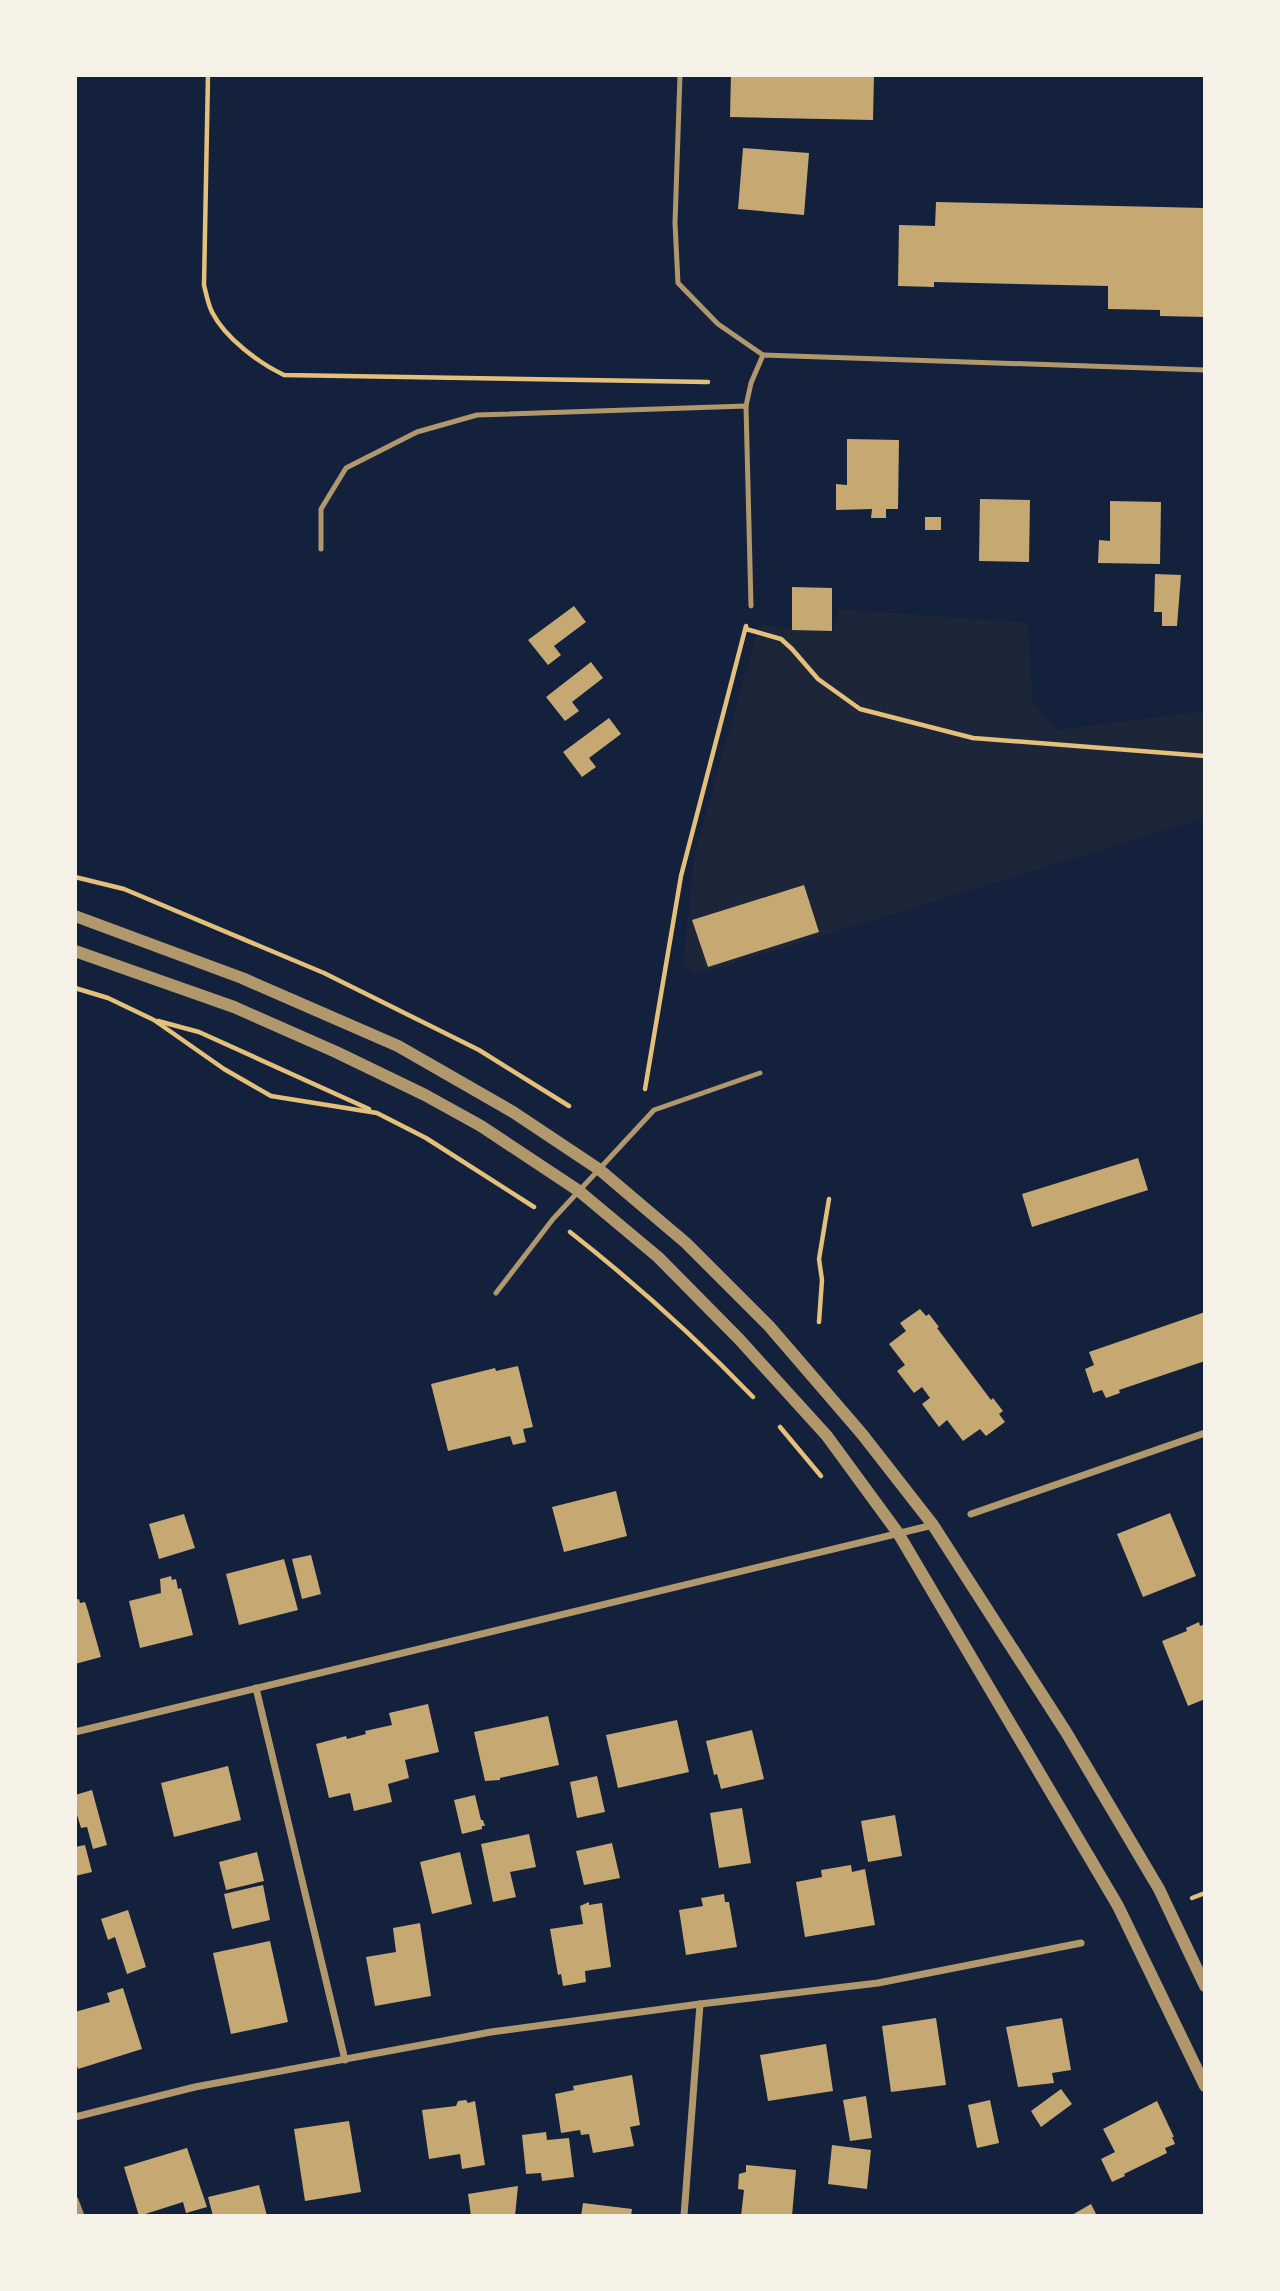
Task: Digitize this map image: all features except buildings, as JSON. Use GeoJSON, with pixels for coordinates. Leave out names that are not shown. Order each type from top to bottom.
{"type":"FeatureCollection","features":[{"type":"Feature","properties":{"kind":"street"},"geometry":{"type":"LineString","coordinates":[[75,916],[242,978],[398,1046],[513,1112],[600,1170],[686,1243],[769,1326],[862,1434],[933,1525],[1066,1732],[1159,1889],[1205,1986]]}},
{"type":"Feature","properties":{"kind":"street"},"geometry":{"type":"LineString","coordinates":[[75,951],[234,1007],[336,1052],[425,1095],[481,1126],[579,1191],[658,1258],[739,1339],[827,1436],[898,1533],[1118,1906],[1205,2086]]}},
{"type":"Feature","properties":{"kind":"street"},"geometry":{"type":"LineString","coordinates":[[971,1514],[1205,1433]]}},
{"type":"Feature","properties":{"kind":"street"},"geometry":{"type":"LineString","coordinates":[[75,1732],[933,1525]]}},
{"type":"Feature","properties":{"kind":"street"},"geometry":{"type":"LineString","coordinates":[[256,1688],[345,2060]]}},
{"type":"Feature","properties":{"kind":"street"},"geometry":{"type":"LineString","coordinates":[[75,2118],[195,2087],[491,2032],[878,1983],[1081,1943]]}},
{"type":"Feature","properties":{"kind":"street"},"geometry":{"type":"LineString","coordinates":[[684,2216],[700,2004]]}},
{"type":"Feature","properties":{"kind":"street"},"geometry":{"type":"LineString","coordinates":[[75,2200],[81,2216]]}},
{"type":"Feature","properties":{"kind":"lane"},"geometry":{"type":"LineString","coordinates":[[680,75],[675,223],[678,283],[718,324],[763,355],[1205,370]]}},
{"type":"Feature","properties":{"kind":"lane"},"geometry":{"type":"LineString","coordinates":[[751,606],[746,406],[751,383],[763,355]]}},
{"type":"Feature","properties":{"kind":"lane"},"geometry":{"type":"LineString","coordinates":[[321,549],[321,509],[346,468],[417,432],[477,415],[746,406]]}},
{"type":"Feature","properties":{"kind":"lane"},"geometry":{"type":"LineString","coordinates":[[496,1293],[553,1219],[654,1110],[760,1073]]}},
{"type":"Feature","properties":{"kind":"path"},"geometry":{"type":"LineString","coordinates":[[208,75],[204,285],[212,312],[233,339],[261,365],[284,375],[751,383]]}},
{"type":"Feature","properties":{"kind":"path"},"geometry":{"type":"LineString","coordinates":[[654,1110],[644,1099],[681,876],[751,606]]}},
{"type":"Feature","properties":{"kind":"path"},"geometry":{"type":"LineString","coordinates":[[745,629],[780,639],[818,680],[860,709],[973,738],[1205,757]]}},
{"type":"Feature","properties":{"kind":"path"},"geometry":{"type":"LineString","coordinates":[[75,877],[124,889],[324,973],[480,1050],[569,1107]]}},
{"type":"Feature","properties":{"kind":"path"},"geometry":{"type":"LineString","coordinates":[[75,988],[108,998],[154,1020],[224,1069],[271,1096],[377,1113]]}},
{"type":"Feature","properties":{"kind":"path"},"geometry":{"type":"LineString","coordinates":[[154,1020],[199,1032],[426,1138],[553,1219],[637,1285],[702,1344],[761,1406]]}},
{"type":"Feature","properties":{"kind":"path"},"geometry":{"type":"LineString","coordinates":[[462,1161],[467,1153]]}},
{"type":"Feature","properties":{"kind":"path"},"geometry":{"type":"LineString","coordinates":[[819,1322],[822,1280],[819,1259],[830,1199]]}},
{"type":"Feature","properties":{"kind":"path"},"geometry":{"type":"LineString","coordinates":[[778,1425],[827,1484]]}},
{"type":"Feature","properties":{"kind":"path"},"geometry":{"type":"LineString","coordinates":[[1192,1898],[1205,1893]]}},
{"type":"Feature","properties":{"kind":"shaded area"},"geometry":{"type":"Polygon","coordinates":[[[839,609],[1027,623],[1033,702],[1055,730],[1205,711],[1205,818],[698,974],[683,966],[695,852],[759,625],[832,632],[839,609]]]}}]}
